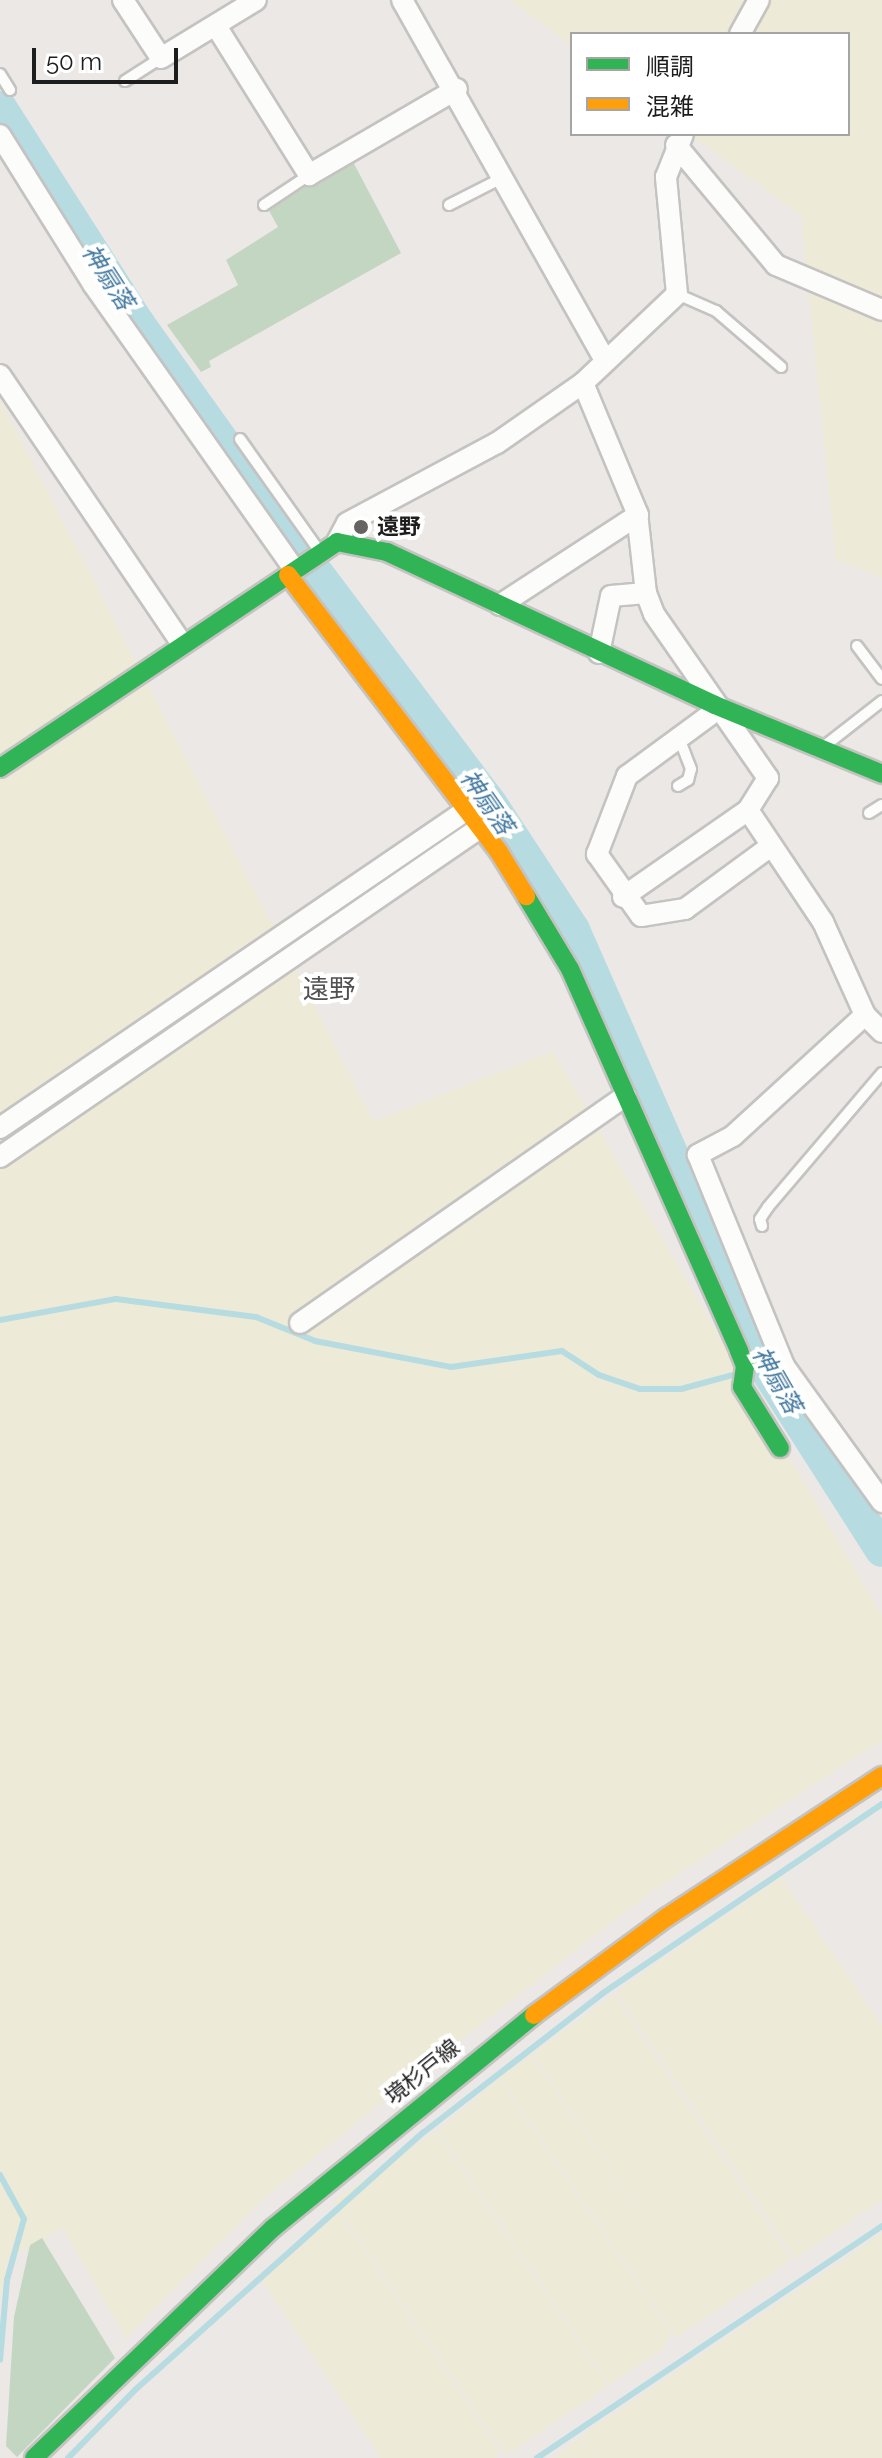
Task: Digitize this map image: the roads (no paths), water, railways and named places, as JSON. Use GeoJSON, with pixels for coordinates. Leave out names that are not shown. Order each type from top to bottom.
{"type":"FeatureCollection","features":[{"type":"Feature","properties":{"kind":"street"},"geometry":{"type":"LineString","coordinates":[[123,0],[161,58],[256,0]]}},
{"type":"Feature","properties":{"kind":"street"},"geometry":{"type":"LineString","coordinates":[[402,0],[457,89],[605,361]]}},
{"type":"Feature","properties":{"kind":"street"},"geometry":{"type":"LineString","coordinates":[[741,32],[759,0]]}},
{"type":"Feature","properties":{"kind":"street"},"geometry":{"type":"LineString","coordinates":[[216,26],[309,175],[457,89]]}},
{"type":"Feature","properties":{"kind":"street"},"geometry":{"type":"LineString","coordinates":[[0,135],[93,284],[291,573],[481,827],[570,969],[739,1351],[745,1366],[742,1387],[780,1448]]}},
{"type":"Feature","properties":{"kind":"street"},"geometry":{"type":"LineString","coordinates":[[0,768],[329,548],[347,523],[497,443],[583,383],[677,294],[666,177],[680,140]]}},
{"type":"Feature","properties":{"kind":"street"},"geometry":{"type":"LineString","coordinates":[[680,140],[776,265],[882,310]]}},
{"type":"Feature","properties":{"kind":"street"},"geometry":{"type":"LineString","coordinates":[[0,375],[182,644]]}},
{"type":"Feature","properties":{"kind":"street"},"geometry":{"type":"LineString","coordinates":[[583,383],[638,515],[646,593],[662,630],[768,778],[748,810],[623,897]]}},
{"type":"Feature","properties":{"kind":"street"},"geometry":{"type":"LineString","coordinates":[[500,605],[638,515]]}},
{"type":"Feature","properties":{"kind":"street"},"geometry":{"type":"LineString","coordinates":[[329,548],[387,552],[599,653],[882,774]]}},
{"type":"Feature","properties":{"kind":"street"},"geometry":{"type":"LineString","coordinates":[[599,653],[611,596],[646,593]]}},
{"type":"Feature","properties":{"kind":"street"},"geometry":{"type":"LineString","coordinates":[[715,705],[710,715],[627,776],[597,854],[623,897],[641,916],[685,909],[771,846]]}},
{"type":"Feature","properties":{"kind":"street"},"geometry":{"type":"LineString","coordinates":[[0,1128],[468,809]]}},
{"type":"Feature","properties":{"kind":"street"},"geometry":{"type":"LineString","coordinates":[[748,810],[823,922],[865,1015],[882,1032]]}},
{"type":"Feature","properties":{"kind":"street"},"geometry":{"type":"LineString","coordinates":[[0,1157],[481,827]]}},
{"type":"Feature","properties":{"kind":"street"},"geometry":{"type":"LineString","coordinates":[[865,1015],[733,1136],[698,1155],[784,1366],[882,1502]]}},
{"type":"Feature","properties":{"kind":"street"},"geometry":{"type":"LineString","coordinates":[[300,1323],[626,1096]]}},
{"type":"Feature","properties":{"kind":"street"},"geometry":{"type":"LineString","coordinates":[[739,1351],[771,1339]]}},
{"type":"Feature","properties":{"kind":"street","name":"境杉戸線"},"geometry":{"type":"LineString","coordinates":[[34,2458],[273,2228],[473,2060],[667,1917],[882,1776]]}},
{"type":"Feature","properties":{"kind":"lane"},"geometry":{"type":"LineString","coordinates":[[125,81],[161,58]]}},
{"type":"Feature","properties":{"kind":"lane"},"geometry":{"type":"LineString","coordinates":[[0,74],[10,90]]}},
{"type":"Feature","properties":{"kind":"lane"},"geometry":{"type":"LineString","coordinates":[[264,205],[309,175]]}},
{"type":"Feature","properties":{"kind":"lane"},"geometry":{"type":"LineString","coordinates":[[449,205],[505,177]]}},
{"type":"Feature","properties":{"kind":"lane"},"geometry":{"type":"LineString","coordinates":[[677,294],[716,311],[781,367]]}},
{"type":"Feature","properties":{"kind":"lane"},"geometry":{"type":"LineString","coordinates":[[240,439],[329,548]]}},
{"type":"Feature","properties":{"kind":"lane"},"geometry":{"type":"LineString","coordinates":[[857,646],[882,679]]}},
{"type":"Feature","properties":{"kind":"lane"},"geometry":{"type":"LineString","coordinates":[[821,749],[882,701]]}},
{"type":"Feature","properties":{"kind":"lane"},"geometry":{"type":"LineString","coordinates":[[678,786],[688,780],[691,769],[679,738]]}},
{"type":"Feature","properties":{"kind":"lane"},"geometry":{"type":"LineString","coordinates":[[869,813],[882,805]]}},
{"type":"Feature","properties":{"kind":"lane"},"geometry":{"type":"LineString","coordinates":[[762,1226],[760,1219],[768,1207],[882,1073]]}},
{"type":"Feature","properties":{"kind":"waterway","name":"神扇落"},"geometry":{"type":"LineString","coordinates":[[0,108],[139,325],[311,566],[491,805],[573,930],[765,1367],[882,1550]]}},
{"type":"Feature","properties":{"kind":"waterway"},"geometry":{"type":"LineString","coordinates":[[446,839],[466,824]]}},
{"type":"Feature","properties":{"kind":"waterway"},"geometry":{"type":"LineString","coordinates":[[0,1320],[116,1299],[256,1317],[315,1341],[451,1367],[562,1351],[599,1375],[640,1389],[681,1389],[733,1375]]}},
{"type":"Feature","properties":{"kind":"waterway"},"geometry":{"type":"LineString","coordinates":[[68,2458],[135,2390],[424,2132],[603,1993],[882,1804]]}},
{"type":"Feature","properties":{"kind":"waterway"},"geometry":{"type":"LineString","coordinates":[[0,2175],[24,2219],[7,2280],[0,2360]]}},
{"type":"Feature","properties":{"kind":"waterway"},"geometry":{"type":"LineString","coordinates":[[537,2458],[882,2226]]}},
{"type":"Feature","properties":{"kind":"place","name":"遠野"},"geometry":{"type":"Point","coordinates":[361,527]}},
{"type":"Feature","properties":{"kind":"district","name":"遠野"},"geometry":{"type":"Point","coordinates":[329,990]}}]}
